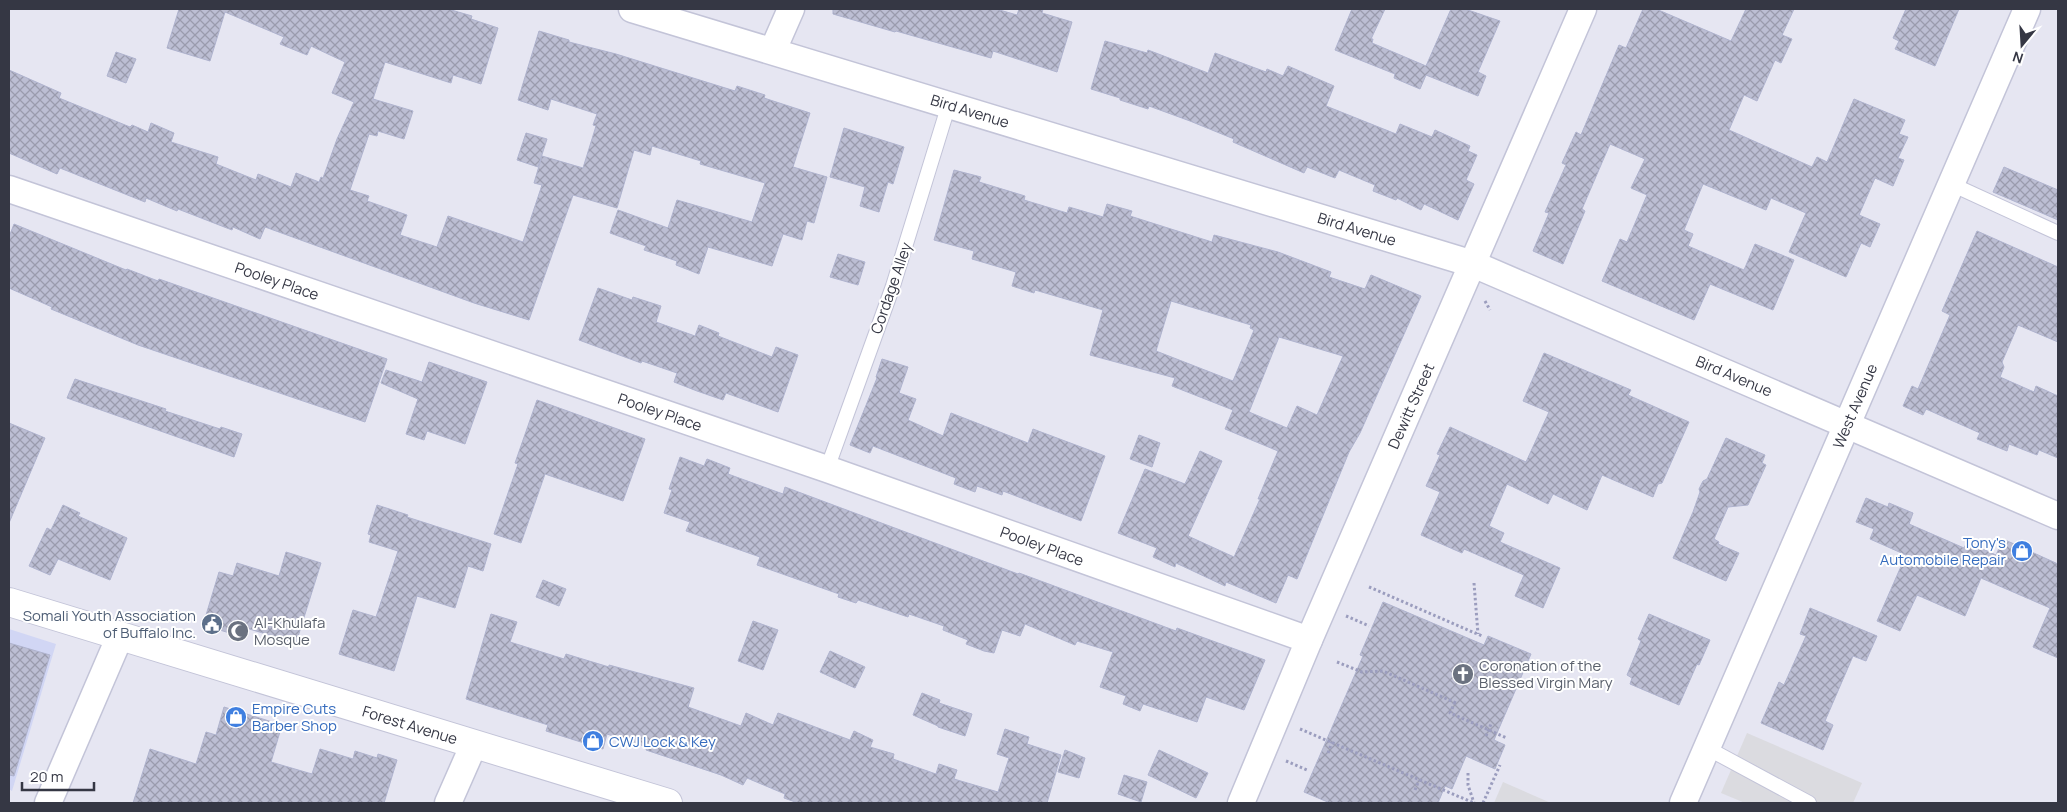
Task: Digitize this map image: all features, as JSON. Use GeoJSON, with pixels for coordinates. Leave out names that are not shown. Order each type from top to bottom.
{"type":"FeatureCollection","features":[{"type":"Feature","properties":{"kind":"street","name":"Bird Avenue"},"geometry":{"type":"LineString","coordinates":[[632,9],[773,50],[1474,264],[2058,516]]}},
{"type":"Feature","properties":{"kind":"street"},"geometry":{"type":"LineString","coordinates":[[773,50],[791,9]]}},
{"type":"Feature","properties":{"kind":"street","name":"Dewitt Street"},"geometry":{"type":"LineString","coordinates":[[1241,803],[1309,640],[1474,264],[1583,9]]}},
{"type":"Feature","properties":{"kind":"street","name":"West Avenue"},"geometry":{"type":"LineString","coordinates":[[1683,803],[2027,9]]}},
{"type":"Feature","properties":{"kind":"street","name":"Pooley Place"},"geometry":{"type":"LineString","coordinates":[[9,189],[827,469],[1309,640]]}},
{"type":"Feature","properties":{"kind":"street","name":"Forest Avenue"},"geometry":{"type":"LineString","coordinates":[[9,602],[668,803]]}},
{"type":"Feature","properties":{"kind":"street"},"geometry":{"type":"LineString","coordinates":[[48,803],[120,636]]}},
{"type":"Feature","properties":{"kind":"street"},"geometry":{"type":"LineString","coordinates":[[448,803],[474,744]]}},
{"type":"Feature","properties":{"kind":"lane","name":"Cordage Alley"},"geometry":{"type":"LineString","coordinates":[[827,469],[893,286],[949,104]]}},
{"type":"Feature","properties":{"kind":"lane"},"geometry":{"type":"LineString","coordinates":[[1951,184],[2058,233]]}},
{"type":"Feature","properties":{"kind":"lane"},"geometry":{"type":"LineString","coordinates":[[1707,748],[1809,803]]}},
{"type":"Feature","properties":{"kind":"path"},"geometry":{"type":"LineString","coordinates":[[1483,298],[1490,310]]}},
{"type":"Feature","properties":{"kind":"path"},"geometry":{"type":"LineString","coordinates":[[1474,583],[1478,634]]}},
{"type":"Feature","properties":{"kind":"path"},"geometry":{"type":"LineString","coordinates":[[1369,587],[1482,636]]}},
{"type":"Feature","properties":{"kind":"path"},"geometry":{"type":"LineString","coordinates":[[1344,615],[1369,626]]}},
{"type":"Feature","properties":{"kind":"path"},"geometry":{"type":"LineString","coordinates":[[1337,662],[1362,672],[1382,671],[1456,702],[1450,712],[1507,738]]}},
{"type":"Feature","properties":{"kind":"path"},"geometry":{"type":"LineString","coordinates":[[1486,736],[1491,724]]}},
{"type":"Feature","properties":{"kind":"path"},"geometry":{"type":"LineString","coordinates":[[1295,726],[1474,803]]}},
{"type":"Feature","properties":{"kind":"path"},"geometry":{"type":"LineString","coordinates":[[1328,753],[1332,742]]}},
{"type":"Feature","properties":{"kind":"path"},"geometry":{"type":"LineString","coordinates":[[1281,759],[1307,770]]}},
{"type":"Feature","properties":{"kind":"path"},"geometry":{"type":"LineString","coordinates":[[1483,803],[1500,765]]}},
{"type":"Feature","properties":{"kind":"path"},"geometry":{"type":"LineString","coordinates":[[1468,773],[1468,785],[1474,803]]}},
{"type":"Feature","properties":{"kind":"path"},"geometry":{"type":"LineString","coordinates":[[1415,790],[1419,780]]}},
{"type":"Feature","properties":{"kind":"shaded area"},"geometry":{"type":"Polygon","coordinates":[[[9,629],[56,644],[12,791],[9,789],[9,629]]]}},
{"type":"Feature","properties":{"kind":"shaded area"},"geometry":{"type":"Polygon","coordinates":[[[1747,733],[1862,783],[1853,803],[1745,803],[1721,793],[1747,733]]]}},
{"type":"Feature","properties":{"kind":"shaded area"},"geometry":{"type":"Polygon","coordinates":[[[1503,782],[1551,803],[1494,803],[1503,782]]]}},
{"type":"Feature","properties":{"kind":"building"},"geometry":{"type":"Polygon","coordinates":[[[179,9],[448,9],[472,16],[471,19],[498,28],[481,84],[453,75],[451,83],[385,62],[373,99],[413,111],[404,139],[378,131],[377,136],[369,134],[350,190],[369,196],[367,201],[407,215],[400,235],[437,247],[448,216],[523,242],[542,185],[534,183],[542,156],[583,168],[596,126],[593,125],[597,114],[551,99],[548,110],[518,100],[539,31],[569,40],[569,42],[616,54],[735,91],[737,86],[765,95],[764,98],[810,113],[793,167],[827,177],[814,223],[807,221],[802,240],[783,234],[772,266],[708,247],[699,274],[676,265],[677,261],[644,250],[646,246],[610,233],[618,210],[668,228],[677,200],[752,222],[765,183],[700,164],[701,161],[652,146],[650,155],[634,150],[617,208],[573,195],[529,320],[474,303],[265,227],[260,239],[233,227],[232,230],[146,198],[145,202],[60,168],[57,174],[9,153],[9,70],[61,93],[59,98],[130,127],[132,125],[148,132],[151,123],[174,133],[171,142],[218,157],[216,164],[256,180],[258,174],[291,187],[296,173],[319,182],[321,177],[323,178],[337,139],[354,102],[332,93],[345,62],[311,46],[307,55],[280,44],[284,37],[225,12],[210,61],[167,48],[179,9]]]}},
{"type":"Feature","properties":{"kind":"building"},"geometry":{"type":"Polygon","coordinates":[[[833,9],[996,9],[1017,15],[1019,9],[1043,9],[1042,13],[1072,22],[1057,72],[993,51],[991,58],[895,32],[833,14],[833,9]]]}},
{"type":"Feature","properties":{"kind":"building"},"geometry":{"type":"Polygon","coordinates":[[[1352,9],[1385,9],[1371,39],[1373,39],[1372,43],[1426,66],[1451,9],[1465,9],[1500,21],[1478,72],[1486,76],[1478,96],[1426,75],[1420,89],[1394,78],[1395,74],[1335,50],[1352,9]]]}},
{"type":"Feature","properties":{"kind":"building"},"geometry":{"type":"Polygon","coordinates":[[[1643,9],[1656,9],[1731,41],[1746,9],[1794,9],[1782,35],[1792,39],[1781,63],[1775,60],[1757,101],[1744,95],[1729,130],[1812,167],[1817,157],[1827,162],[1854,99],[1905,120],[1899,134],[1908,137],[1898,158],[1904,160],[1893,186],[1875,178],[1859,215],[1880,224],[1870,247],[1861,243],[1846,277],[1789,252],[1806,213],[1771,198],[1766,210],[1703,184],[1684,230],[1693,234],[1688,246],[1744,270],[1755,244],[1794,260],[1773,310],[1710,284],[1694,320],[1602,281],[1620,239],[1627,242],[1647,195],[1631,188],[1645,159],[1610,144],[1582,209],[1585,211],[1563,264],[1533,251],[1549,213],[1545,212],[1566,165],[1562,163],[1576,132],[1581,135],[1619,45],[1626,48],[1643,9]]]}},
{"type":"Feature","properties":{"kind":"building"},"geometry":{"type":"Polygon","coordinates":[[[1906,9],[1959,9],[1935,66],[1895,49],[1899,41],[1893,38],[1906,9]]]}},
{"type":"Feature","properties":{"kind":"building"},"geometry":{"type":"Polygon","coordinates":[[[1105,41],[1147,53],[1148,50],[1208,73],[1215,53],[1266,72],[1267,69],[1283,76],[1288,66],[1334,86],[1326,106],[1396,134],[1400,124],[1432,137],[1435,130],[1470,146],[1468,151],[1477,155],[1466,180],[1474,184],[1458,220],[1424,204],[1421,210],[1397,198],[1396,200],[1373,191],[1375,185],[1339,170],[1335,178],[1307,167],[1304,173],[1233,142],[1234,139],[1190,121],[1149,106],[1148,109],[1091,89],[1105,41]]]}},
{"type":"Feature","properties":{"kind":"building"},"geometry":{"type":"Polygon","coordinates":[[[116,52],[136,59],[126,83],[107,76],[116,52]]]}},
{"type":"Feature","properties":{"kind":"building"},"geometry":{"type":"Polygon","coordinates":[[[844,128],[904,147],[893,184],[888,182],[879,212],[860,206],[865,187],[830,177],[844,128]]]}},
{"type":"Feature","properties":{"kind":"building"},"geometry":{"type":"Polygon","coordinates":[[[526,133],[547,139],[538,167],[517,160],[526,133]]]}},
{"type":"Feature","properties":{"kind":"building"},"geometry":{"type":"Polygon","coordinates":[[[2004,167],[2058,190],[2058,220],[1993,192],[2004,167]]]}},
{"type":"Feature","properties":{"kind":"building"},"geometry":{"type":"Polygon","coordinates":[[[954,170],[981,177],[979,182],[1025,196],[1024,200],[1067,213],[1069,207],[1103,217],[1107,204],[1132,211],[1130,216],[1212,242],[1214,235],[1278,252],[1331,272],[1329,277],[1365,289],[1371,275],[1421,296],[1360,433],[1349,452],[1297,579],[1288,575],[1276,603],[1226,582],[1225,586],[1176,563],[1175,567],[1153,557],[1157,548],[1118,533],[1145,469],[1185,484],[1200,451],[1222,461],[1188,536],[1234,557],[1260,499],[1258,499],[1278,451],[1225,429],[1233,410],[1172,386],[1175,378],[1090,355],[1103,310],[1035,290],[1034,293],[1012,286],[1016,272],[972,259],[974,251],[934,240],[954,170]],[[1171,301],[1156,351],[1233,381],[1254,330],[1250,328],[1251,325],[1171,301]],[[1279,337],[1249,412],[1287,428],[1297,406],[1317,415],[1343,356],[1279,337]]]}},
{"type":"Feature","properties":{"kind":"building"},"geometry":{"type":"Polygon","coordinates":[[[14,224],[126,270],[158,281],[159,279],[387,359],[365,422],[138,345],[51,309],[52,307],[9,288],[9,237],[14,224]]]}},
{"type":"Feature","properties":{"kind":"building"},"geometry":{"type":"Polygon","coordinates":[[[1977,231],[2058,267],[2058,342],[2018,325],[2002,362],[2004,367],[2000,377],[2034,392],[2036,386],[2058,396],[2058,458],[2039,450],[2037,455],[2009,444],[2007,451],[1977,439],[1980,433],[1926,409],[1923,415],[1903,406],[1912,386],[1918,389],[1950,315],[1942,311],[1977,231]]]}},
{"type":"Feature","properties":{"kind":"building"},"geometry":{"type":"Polygon","coordinates":[[[838,254],[865,262],[858,285],[830,277],[838,254]]]}},
{"type":"Feature","properties":{"kind":"building"},"geometry":{"type":"Polygon","coordinates":[[[598,288],[632,300],[633,297],[661,306],[656,322],[695,336],[699,325],[719,333],[718,336],[772,357],[776,347],[798,355],[778,412],[726,393],[723,400],[697,391],[674,382],[677,373],[642,361],[641,363],[579,340],[598,288]]]}},
{"type":"Feature","properties":{"kind":"building"},"geometry":{"type":"Polygon","coordinates":[[[1544,353],[1631,390],[1628,395],[1689,422],[1662,483],[1658,484],[1653,497],[1602,475],[1587,510],[1553,494],[1548,504],[1507,484],[1489,526],[1504,533],[1500,542],[1560,568],[1543,608],[1515,596],[1524,575],[1464,549],[1462,553],[1421,535],[1440,492],[1426,486],[1440,455],[1437,454],[1450,427],[1526,462],[1549,412],[1523,401],[1544,353]]]}},
{"type":"Feature","properties":{"kind":"building"},"geometry":{"type":"Polygon","coordinates":[[[882,359],[908,367],[899,393],[916,399],[908,420],[943,436],[951,413],[1028,443],[1033,429],[1105,456],[1081,521],[1003,491],[1002,495],[977,486],[975,492],[954,484],[956,478],[873,446],[870,453],[850,445],[877,378],[882,359]]]}},
{"type":"Feature","properties":{"kind":"building"},"geometry":{"type":"Polygon","coordinates":[[[429,362],[487,382],[465,444],[427,431],[424,440],[406,434],[418,399],[381,383],[386,370],[422,382],[429,362]]]}},
{"type":"Feature","properties":{"kind":"building"},"geometry":{"type":"Polygon","coordinates":[[[75,379],[166,409],[165,411],[220,429],[221,427],[242,434],[234,457],[67,398],[75,379]]]}},
{"type":"Feature","properties":{"kind":"building"},"geometry":{"type":"Polygon","coordinates":[[[537,400],[645,439],[623,501],[545,474],[521,543],[494,534],[518,464],[515,463],[537,400]]]}},
{"type":"Feature","properties":{"kind":"building"},"geometry":{"type":"Polygon","coordinates":[[[9,423],[45,438],[9,523],[9,423]]]}},
{"type":"Feature","properties":{"kind":"building"},"geometry":{"type":"Polygon","coordinates":[[[1139,435],[1160,443],[1152,467],[1130,459],[1139,435]]]}},
{"type":"Feature","properties":{"kind":"building"},"geometry":{"type":"Polygon","coordinates":[[[1726,438],[1765,455],[1762,463],[1766,465],[1748,505],[1728,507],[1714,539],[1719,542],[1718,544],[1739,553],[1726,581],[1673,558],[1693,512],[1700,492],[1699,489],[1703,481],[1707,479],[1726,438]]]}},
{"type":"Feature","properties":{"kind":"building"},"geometry":{"type":"Polygon","coordinates":[[[680,457],[704,466],[707,459],[730,468],[728,474],[783,494],[785,487],[1176,631],[1177,628],[1265,660],[1244,710],[1206,697],[1197,722],[1143,704],[1140,711],[1123,704],[1126,696],[1100,687],[1113,652],[1077,641],[1075,645],[1025,624],[1020,636],[1002,630],[994,653],[984,651],[966,644],[968,640],[943,630],[944,626],[909,614],[908,617],[858,600],[856,603],[838,597],[839,594],[757,565],[760,557],[686,531],[690,522],[664,513],[672,490],[669,489],[680,457]]]}},
{"type":"Feature","properties":{"kind":"building"},"geometry":{"type":"Polygon","coordinates":[[[1866,498],[1888,507],[1889,503],[1913,513],[1909,524],[1964,548],[1967,542],[1996,555],[2003,539],[2058,564],[2058,658],[2033,647],[2050,608],[1981,578],[1965,616],[1917,595],[1900,631],[1877,621],[1906,555],[1870,539],[1874,529],[1856,522],[1866,498]]]}},
{"type":"Feature","properties":{"kind":"building"},"geometry":{"type":"Polygon","coordinates":[[[63,505],[80,513],[78,516],[127,538],[110,580],[58,559],[50,575],[29,566],[47,528],[51,530],[63,505]]]}},
{"type":"Feature","properties":{"kind":"building"},"geometry":{"type":"Polygon","coordinates":[[[377,505],[408,515],[407,517],[491,544],[483,571],[468,566],[455,608],[417,596],[394,671],[339,654],[353,610],[376,617],[398,551],[369,542],[371,535],[368,534],[377,505]]]}},
{"type":"Feature","properties":{"kind":"building"},"geometry":{"type":"Polygon","coordinates":[[[286,552],[321,563],[296,643],[246,628],[243,637],[203,625],[219,572],[233,576],[237,563],[279,576],[286,552]]]}},
{"type":"Feature","properties":{"kind":"building"},"geometry":{"type":"Polygon","coordinates":[[[543,580],[566,589],[559,606],[536,597],[543,580]]]}},
{"type":"Feature","properties":{"kind":"building"},"geometry":{"type":"Polygon","coordinates":[[[1383,602],[1484,645],[1488,636],[1531,654],[1494,740],[1505,745],[1495,769],[1466,756],[1452,789],[1445,786],[1438,803],[1330,803],[1304,792],[1363,656],[1360,655],[1383,602]]]}},
{"type":"Feature","properties":{"kind":"building"},"geometry":{"type":"Polygon","coordinates":[[[1810,608],[1877,636],[1866,661],[1853,656],[1825,721],[1833,725],[1823,750],[1761,723],[1779,682],[1784,685],[1806,636],[1800,634],[1810,608]]]}},
{"type":"Feature","properties":{"kind":"building"},"geometry":{"type":"Polygon","coordinates":[[[491,614],[517,622],[510,642],[564,659],[566,654],[609,667],[609,665],[694,688],[688,707],[741,726],[746,713],[773,725],[778,713],[850,740],[854,731],[873,740],[870,747],[894,754],[893,759],[936,774],[939,764],[957,770],[954,779],[998,792],[1009,758],[997,754],[1005,729],[1029,737],[1027,744],[1061,755],[1047,803],[798,803],[784,798],[785,794],[747,778],[743,785],[721,775],[646,750],[647,747],[607,734],[603,749],[546,731],[548,725],[466,699],[491,614]]]}},
{"type":"Feature","properties":{"kind":"building"},"geometry":{"type":"Polygon","coordinates":[[[1649,614],[1710,640],[1679,705],[1630,684],[1632,678],[1627,675],[1641,641],[1638,639],[1649,614]]]}},
{"type":"Feature","properties":{"kind":"building"},"geometry":{"type":"Polygon","coordinates":[[[753,621],[778,630],[763,670],[738,661],[753,621]]]}},
{"type":"Feature","properties":{"kind":"building"},"geometry":{"type":"Polygon","coordinates":[[[9,643],[50,655],[14,776],[9,775],[9,643]]]}},
{"type":"Feature","properties":{"kind":"building"},"geometry":{"type":"Polygon","coordinates":[[[830,651],[865,667],[855,688],[820,672],[830,651]]]}},
{"type":"Feature","properties":{"kind":"building"},"geometry":{"type":"Polygon","coordinates":[[[922,693],[940,700],[939,703],[972,714],[965,736],[938,727],[913,715],[922,693]]]}},
{"type":"Feature","properties":{"kind":"building"},"geometry":{"type":"Polygon","coordinates":[[[224,707],[282,725],[271,762],[312,774],[320,749],[353,759],[355,751],[377,758],[378,754],[397,760],[384,803],[133,803],[150,749],[196,764],[206,732],[216,735],[224,707]]]}},
{"type":"Feature","properties":{"kind":"building"},"geometry":{"type":"Polygon","coordinates":[[[1065,750],[1085,758],[1079,778],[1058,772],[1065,750]]]}},
{"type":"Feature","properties":{"kind":"building"},"geometry":{"type":"Polygon","coordinates":[[[1159,750],[1208,773],[1196,798],[1148,775],[1159,750]]]}},
{"type":"Feature","properties":{"kind":"building"},"geometry":{"type":"Polygon","coordinates":[[[1124,775],[1147,782],[1141,802],[1118,794],[1124,775]]]}},
{"type":"Feature","properties":{"kind":"place","name":"Tony's Automobile Repair"},"geometry":{"type":"Point","coordinates":[2022,551]}},
{"type":"Feature","properties":{"kind":"place","name":"Somali Youth Association of Buffalo Inc."},"geometry":{"type":"Point","coordinates":[212,624]}},
{"type":"Feature","properties":{"kind":"place","name":"Al-Khulafa Mosque"},"geometry":{"type":"Point","coordinates":[238,631]}},
{"type":"Feature","properties":{"kind":"place","name":"Coronation of the Blessed Virgin Mary"},"geometry":{"type":"Point","coordinates":[1463,674]}},
{"type":"Feature","properties":{"kind":"place","name":"Empire Cuts Barber Shop"},"geometry":{"type":"Point","coordinates":[236,717]}},
{"type":"Feature","properties":{"kind":"place","name":"CWJ Lock & Key"},"geometry":{"type":"Point","coordinates":[593,741]}}]}
